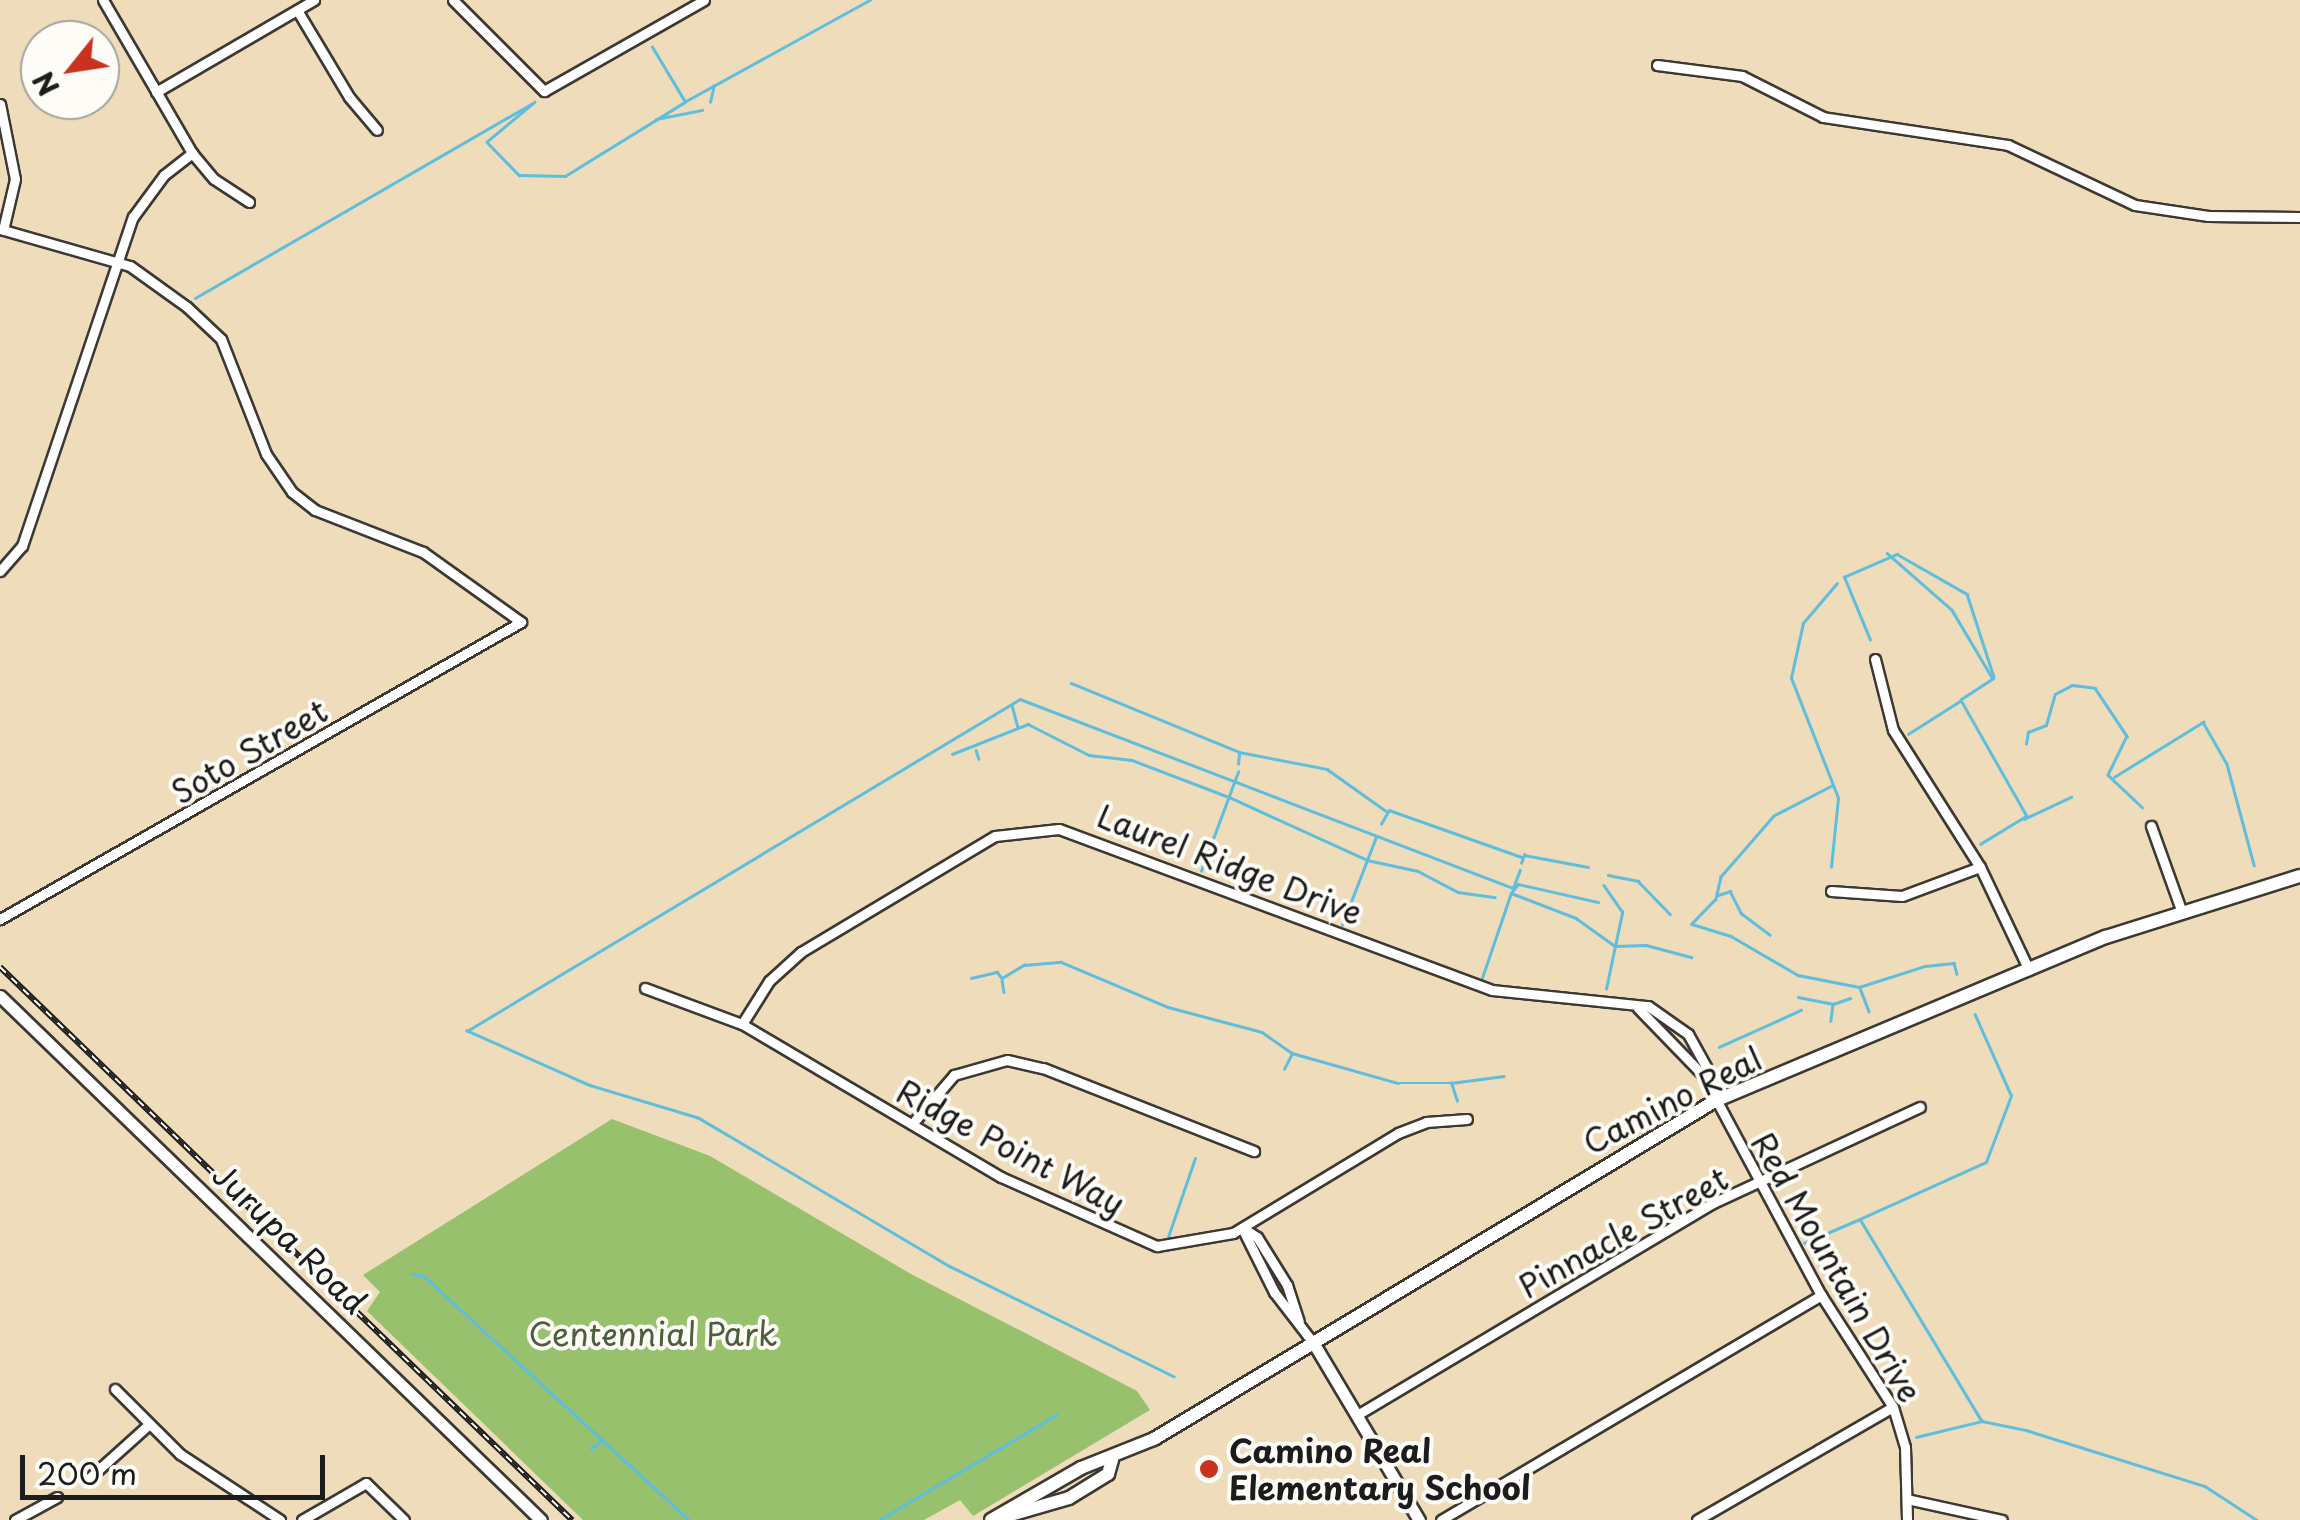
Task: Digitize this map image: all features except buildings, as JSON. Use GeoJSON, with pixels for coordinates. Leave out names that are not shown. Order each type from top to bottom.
{"type":"FeatureCollection","features":[{"type":"Feature","properties":{"kind":"main road","name":"Camino Real"},"geometry":{"type":"LineString","coordinates":[[992,1520],[1082,1468],[1112,1460],[1314,1344],[1716,1101],[2181,910],[2300,876]]}},
{"type":"Feature","properties":{"kind":"main road","name":"Camino Real"},"geometry":{"type":"LineString","coordinates":[[992,1520],[1069,1498],[1108,1474],[1112,1460]]}},
{"type":"Feature","properties":{"kind":"street"},"geometry":{"type":"LineString","coordinates":[[104,0],[192,154],[214,179],[249,202]]}},
{"type":"Feature","properties":{"kind":"street"},"geometry":{"type":"LineString","coordinates":[[156,92],[314,0]]}},
{"type":"Feature","properties":{"kind":"street"},"geometry":{"type":"LineString","coordinates":[[452,0],[544,90],[704,0]]}},
{"type":"Feature","properties":{"kind":"street"},"geometry":{"type":"LineString","coordinates":[[297,10],[349,97],[377,130]]}},
{"type":"Feature","properties":{"kind":"street"},"geometry":{"type":"LineString","coordinates":[[1657,64],[1742,76],[1823,117],[2008,146],[2134,206],[2208,216],[2300,216]]}},
{"type":"Feature","properties":{"kind":"street"},"geometry":{"type":"LineString","coordinates":[[0,104],[14,178],[2,230],[118,263]]}},
{"type":"Feature","properties":{"kind":"street"},"geometry":{"type":"LineString","coordinates":[[0,571],[22,546],[141,202],[192,154]]}},
{"type":"Feature","properties":{"kind":"street","name":"Soto Street"},"geometry":{"type":"LineString","coordinates":[[0,918],[521,622],[423,552],[315,510],[292,492],[266,454],[212,327],[118,263]]}},
{"type":"Feature","properties":{"kind":"street"},"geometry":{"type":"LineString","coordinates":[[1875,660],[1893,730],[1980,867],[2029,970]]}},
{"type":"Feature","properties":{"kind":"street"},"geometry":{"type":"LineString","coordinates":[[2151,826],[2181,910]]}},
{"type":"Feature","properties":{"kind":"street","name":"Laurel Ridge Drive"},"geometry":{"type":"LineString","coordinates":[[742,1024],[769,981],[801,952],[974,846],[1035,828],[1082,834],[1492,990],[1608,998],[1638,1008],[1703,1075],[1716,1101]]}},
{"type":"Feature","properties":{"kind":"street"},"geometry":{"type":"LineString","coordinates":[[1831,890],[1902,896],[1980,867]]}},
{"type":"Feature","properties":{"kind":"street","name":"Ridge Point Way"},"geometry":{"type":"LineString","coordinates":[[645,988],[742,1024],[1001,1177],[1138,1242],[1177,1247],[1242,1228],[1398,1133],[1426,1122],[1467,1119]]}},
{"type":"Feature","properties":{"kind":"street","name":"Jurupa Road"},"geometry":{"type":"LineString","coordinates":[[0,996],[541,1520]]}},
{"type":"Feature","properties":{"kind":"street","name":"Laurel Ridge Drive"},"geometry":{"type":"LineString","coordinates":[[1638,1008],[1648,1006],[1674,1020],[1700,1052],[1703,1075]]}},
{"type":"Feature","properties":{"kind":"street"},"geometry":{"type":"LineString","coordinates":[[1666,1034],[1674,1020]]}},
{"type":"Feature","properties":{"kind":"street"},"geometry":{"type":"LineString","coordinates":[[912,1124],[954,1075],[1006,1060],[1044,1068],[1254,1152]]}},
{"type":"Feature","properties":{"kind":"street","name":"Red Mountain Drive"},"geometry":{"type":"LineString","coordinates":[[1716,1101],[1821,1295],[1893,1407],[1905,1447],[1907,1520]]}},
{"type":"Feature","properties":{"kind":"street","name":"Pinnacle Street"},"geometry":{"type":"LineString","coordinates":[[1357,1415],[1713,1204],[1759,1186],[1920,1107]]}},
{"type":"Feature","properties":{"kind":"street"},"geometry":{"type":"LineString","coordinates":[[1242,1228],[1256,1237],[1287,1285],[1299,1321]]}},
{"type":"Feature","properties":{"kind":"street"},"geometry":{"type":"LineString","coordinates":[[1242,1228],[1274,1292],[1314,1344],[1418,1520]]}},
{"type":"Feature","properties":{"kind":"street"},"geometry":{"type":"LineString","coordinates":[[1274,1292],[1287,1285]]}},
{"type":"Feature","properties":{"kind":"street"},"geometry":{"type":"LineString","coordinates":[[1441,1520],[1821,1295]]}},
{"type":"Feature","properties":{"kind":"street"},"geometry":{"type":"LineString","coordinates":[[116,1389],[147,1426],[280,1520]]}},
{"type":"Feature","properties":{"kind":"street"},"geometry":{"type":"LineString","coordinates":[[1696,1520],[1893,1407]]}},
{"type":"Feature","properties":{"kind":"street"},"geometry":{"type":"LineString","coordinates":[[87,1480],[147,1426]]}},
{"type":"Feature","properties":{"kind":"street"},"geometry":{"type":"LineString","coordinates":[[302,1520],[366,1483],[404,1520]]}},
{"type":"Feature","properties":{"kind":"street"},"geometry":{"type":"LineString","coordinates":[[15,1520],[57,1498]]}},
{"type":"Feature","properties":{"kind":"street"},"geometry":{"type":"LineString","coordinates":[[1907,1499],[2002,1520]]}},
{"type":"Feature","properties":{"kind":"green space","name":"Centennial Park"},"geometry":{"type":"Polygon","coordinates":[[[612,1119],[710,1156],[911,1274],[1137,1391],[1150,1410],[973,1516],[960,1500],[924,1520],[583,1520],[367,1311],[380,1292],[363,1275],[612,1119]]]}},
{"type":"Feature","properties":{"kind":"waterway"},"geometry":{"type":"LineString","coordinates":[[686,101],[870,0]]}},
{"type":"Feature","properties":{"kind":"waterway"},"geometry":{"type":"LineString","coordinates":[[535,102],[487,142],[519,175],[565,176],[685,102],[652,47]]}},
{"type":"Feature","properties":{"kind":"waterway"},"geometry":{"type":"LineString","coordinates":[[710,102],[714,85]]}},
{"type":"Feature","properties":{"kind":"waterway"},"geometry":{"type":"LineString","coordinates":[[195,298],[531,104]]}},
{"type":"Feature","properties":{"kind":"waterway"},"geometry":{"type":"LineString","coordinates":[[656,119],[702,110]]}},
{"type":"Feature","properties":{"kind":"waterway"},"geometry":{"type":"LineString","coordinates":[[1887,553],[1952,610],[1993,679],[1961,700],[2027,816],[1981,844]]}},
{"type":"Feature","properties":{"kind":"waterway"},"geometry":{"type":"LineString","coordinates":[[1870,640],[1844,577],[1897,554],[1967,594],[1994,677]]}},
{"type":"Feature","properties":{"kind":"waterway"},"geometry":{"type":"LineString","coordinates":[[1831,867],[1838,798],[1791,678],[1803,623],[1837,583]]}},
{"type":"Feature","properties":{"kind":"waterway"},"geometry":{"type":"LineString","coordinates":[[1071,683],[1239,752],[1327,769],[1386,811]]}},
{"type":"Feature","properties":{"kind":"waterway"},"geometry":{"type":"LineString","coordinates":[[2026,744],[2028,732],[2046,725],[2055,694],[2072,685],[2095,688],[2127,736],[2108,775],[2142,807]]}},
{"type":"Feature","properties":{"kind":"waterway"},"geometry":{"type":"LineString","coordinates":[[1174,1377],[950,1267],[698,1118],[591,1086],[467,1031],[1020,699],[1513,888],[1520,870]]}},
{"type":"Feature","properties":{"kind":"waterway"},"geometry":{"type":"LineString","coordinates":[[1908,734],[1960,701]]}},
{"type":"Feature","properties":{"kind":"waterway"},"geometry":{"type":"LineString","coordinates":[[1012,705],[1018,727]]}},
{"type":"Feature","properties":{"kind":"waterway"},"geometry":{"type":"LineString","coordinates":[[2114,777],[2203,722],[2227,764],[2254,865]]}},
{"type":"Feature","properties":{"kind":"waterway"},"geometry":{"type":"LineString","coordinates":[[952,754],[1028,724],[1089,755],[1132,760],[1229,797],[1367,860],[1418,871],[1458,892],[1495,897]]}},
{"type":"Feature","properties":{"kind":"waterway"},"geometry":{"type":"LineString","coordinates":[[976,750],[979,759]]}},
{"type":"Feature","properties":{"kind":"waterway"},"geometry":{"type":"LineString","coordinates":[[1238,764],[1239,754]]}},
{"type":"Feature","properties":{"kind":"waterway"},"geometry":{"type":"LineString","coordinates":[[1201,871],[1238,772]]}},
{"type":"Feature","properties":{"kind":"waterway"},"geometry":{"type":"LineString","coordinates":[[1832,786],[1774,816],[1721,877],[1716,899],[1692,924],[1731,936],[1798,975],[1859,987],[1925,966],[1954,963],[1957,974]]}},
{"type":"Feature","properties":{"kind":"waterway"},"geometry":{"type":"LineString","coordinates":[[2024,819],[2071,797]]}},
{"type":"Feature","properties":{"kind":"waterway"},"geometry":{"type":"LineString","coordinates":[[1381,824],[1389,810],[1522,857]]}},
{"type":"Feature","properties":{"kind":"waterway"},"geometry":{"type":"LineString","coordinates":[[1342,925],[1376,837]]}},
{"type":"Feature","properties":{"kind":"waterway"},"geometry":{"type":"LineString","coordinates":[[1521,863],[1524,855],[1588,867]]}},
{"type":"Feature","properties":{"kind":"waterway"},"geometry":{"type":"LineString","coordinates":[[1608,875],[1638,881],[1670,914]]}},
{"type":"Feature","properties":{"kind":"waterway"},"geometry":{"type":"LineString","coordinates":[[1511,893],[1518,884],[1598,902]]}},
{"type":"Feature","properties":{"kind":"waterway"},"geometry":{"type":"LineString","coordinates":[[1482,978],[1511,893],[1576,918],[1615,946],[1622,912],[1604,886]]}},
{"type":"Feature","properties":{"kind":"waterway"},"geometry":{"type":"LineString","coordinates":[[1718,895],[1730,891],[1741,913],[1770,935]]}},
{"type":"Feature","properties":{"kind":"waterway"},"geometry":{"type":"LineString","coordinates":[[1606,989],[1615,946],[1646,945],[1691,957]]}},
{"type":"Feature","properties":{"kind":"waterway"},"geometry":{"type":"LineString","coordinates":[[971,978],[997,972],[1002,978],[1024,965],[1061,962],[1168,1007],[1262,1032],[1292,1053],[1398,1083],[1451,1083]]}},
{"type":"Feature","properties":{"kind":"waterway"},"geometry":{"type":"LineString","coordinates":[[1002,980],[1004,992]]}},
{"type":"Feature","properties":{"kind":"waterway"},"geometry":{"type":"LineString","coordinates":[[1860,988],[1869,1011]]}},
{"type":"Feature","properties":{"kind":"waterway"},"geometry":{"type":"LineString","coordinates":[[1798,997],[1833,1004],[1831,1021]]}},
{"type":"Feature","properties":{"kind":"waterway"},"geometry":{"type":"LineString","coordinates":[[1833,1004],[1850,998]]}},
{"type":"Feature","properties":{"kind":"waterway"},"geometry":{"type":"LineString","coordinates":[[1719,1047],[1801,1010]]}},
{"type":"Feature","properties":{"kind":"waterway"},"geometry":{"type":"LineString","coordinates":[[1860,1219],[1986,1162],[2011,1096],[1975,1015]]}},
{"type":"Feature","properties":{"kind":"waterway"},"geometry":{"type":"LineString","coordinates":[[1284,1069],[1292,1053]]}},
{"type":"Feature","properties":{"kind":"waterway"},"geometry":{"type":"LineString","coordinates":[[1457,1101],[1451,1083],[1504,1076]]}},
{"type":"Feature","properties":{"kind":"waterway"},"geometry":{"type":"LineString","coordinates":[[1168,1237],[1195,1158]]}},
{"type":"Feature","properties":{"kind":"waterway"},"geometry":{"type":"LineString","coordinates":[[1804,1243],[1860,1219],[1982,1421]]}},
{"type":"Feature","properties":{"kind":"waterway"},"geometry":{"type":"LineString","coordinates":[[413,1274],[424,1276],[689,1520]]}},
{"type":"Feature","properties":{"kind":"waterway"},"geometry":{"type":"LineString","coordinates":[[879,1520],[1056,1415]]}},
{"type":"Feature","properties":{"kind":"waterway"},"geometry":{"type":"LineString","coordinates":[[1916,1437],[1982,1421],[2026,1430],[2205,1486],[2257,1520]]}},
{"type":"Feature","properties":{"kind":"waterway"},"geometry":{"type":"LineString","coordinates":[[591,1449],[601,1440]]}},
{"type":"Feature","properties":{"kind":"railway"},"geometry":{"type":"LineString","coordinates":[[0,967],[572,1520]]}},
{"type":"Feature","properties":{"kind":"place","name":"Camino Real Elementary School"},"geometry":{"type":"Point","coordinates":[1209,1469]}}]}
